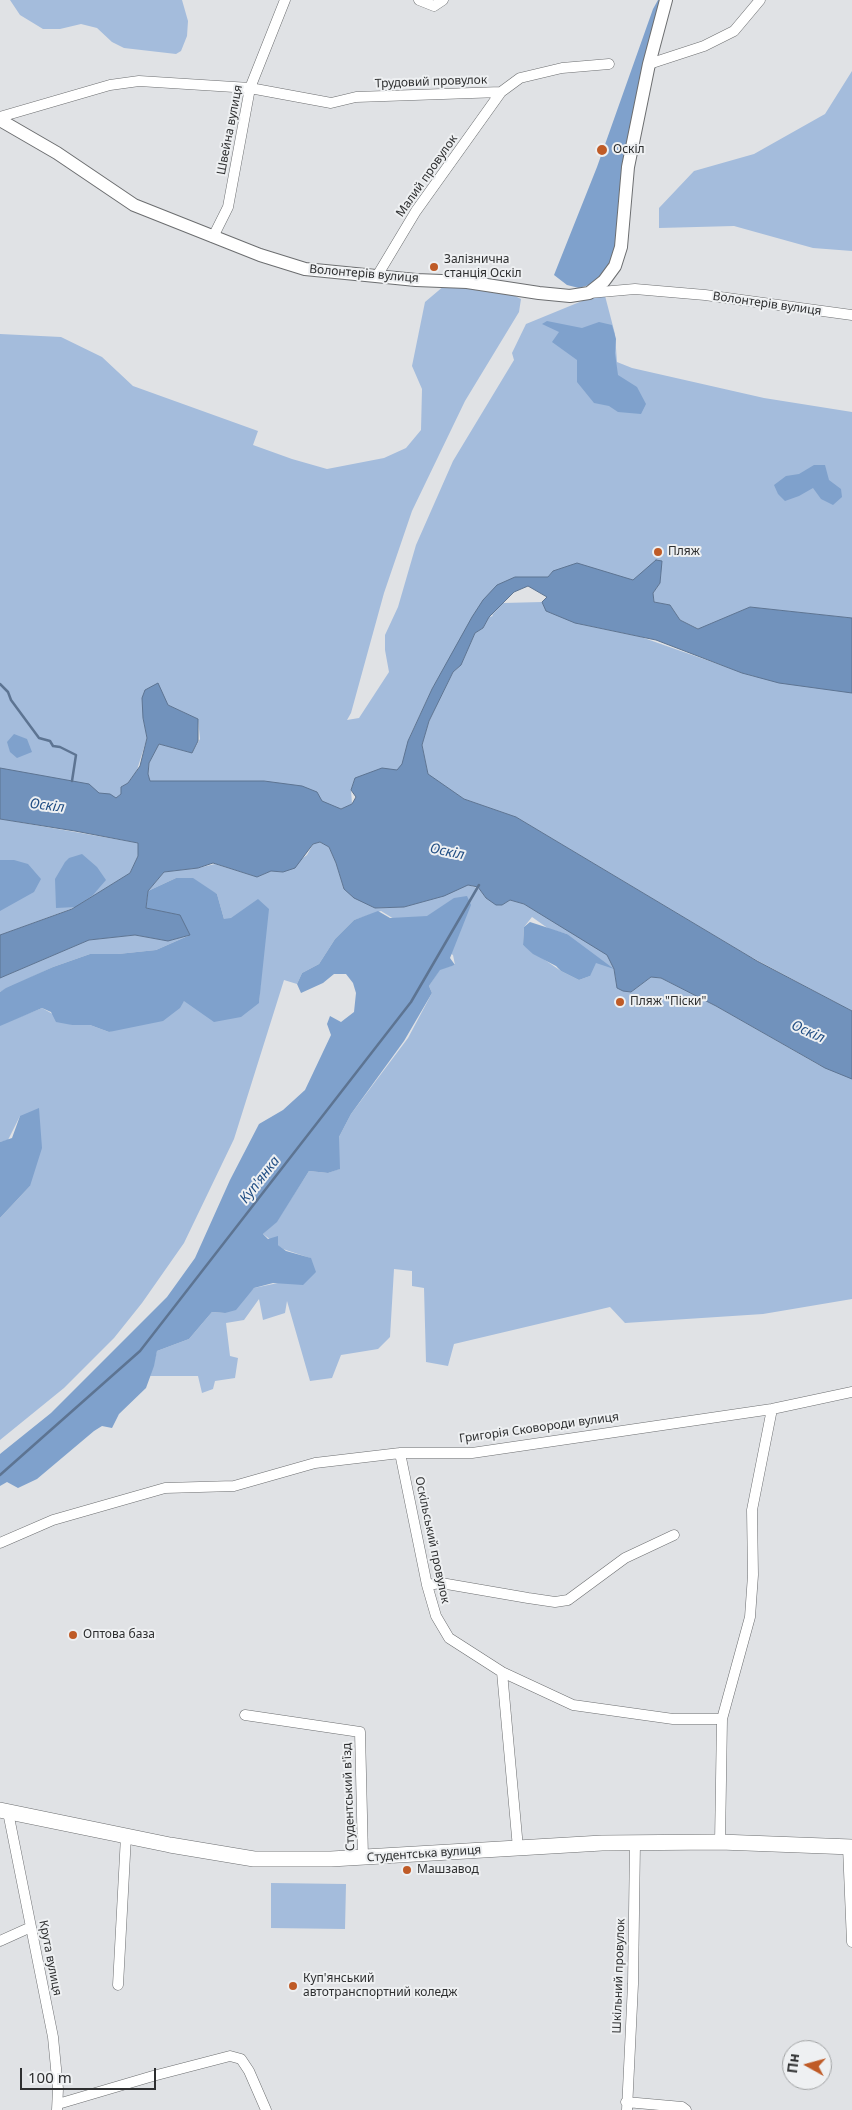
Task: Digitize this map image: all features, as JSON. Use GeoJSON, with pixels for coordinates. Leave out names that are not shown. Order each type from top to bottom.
{"type":"FeatureCollection","features":[{"type":"Feature","properties":{"kind":"main road","name":"Студентська вулиця"},"geometry":{"type":"LineString","coordinates":[[4,1811],[126,1836],[254,1859],[331,1859],[635,1843],[720,1842],[850,1847]]}},
{"type":"Feature","properties":{"kind":"street","name":"Швейна вулиця"},"geometry":{"type":"LineString","coordinates":[[213,237],[228,207],[250,88],[285,0]]}},
{"type":"Feature","properties":{"kind":"street"},"geometry":{"type":"LineString","coordinates":[[419,0],[434,6],[442,0]]}},
{"type":"Feature","properties":{"kind":"street"},"geometry":{"type":"LineString","coordinates":[[589,293],[604,281],[615,266],[621,246],[628,167],[649,64],[666,0]]}},
{"type":"Feature","properties":{"kind":"street"},"geometry":{"type":"LineString","coordinates":[[649,64],[704,46],[734,31],[760,0]]}},
{"type":"Feature","properties":{"kind":"street","name":"Трудовий провулок"},"geometry":{"type":"LineString","coordinates":[[0,119],[110,85],[139,82],[250,88],[331,103],[356,97],[501,92],[520,78],[562,68],[609,64]]}},
{"type":"Feature","properties":{"kind":"street","name":"Малий провулок"},"geometry":{"type":"LineString","coordinates":[[377,276],[416,211],[501,92]]}},
{"type":"Feature","properties":{"kind":"street","name":"Волонтерів вулиця"},"geometry":{"type":"LineString","coordinates":[[0,119],[57,153],[134,205],[213,237],[305,269],[467,282],[570,296],[635,289],[852,315]]}},
{"type":"Feature","properties":{"kind":"street","name":"Григорія Сковороди вулиця"},"geometry":{"type":"LineString","coordinates":[[0,1543],[53,1520],[165,1488],[234,1486],[315,1463],[400,1453],[472,1453],[772,1409],[852,1392]]}},
{"type":"Feature","properties":{"kind":"street"},"geometry":{"type":"LineString","coordinates":[[720,1842],[722,1719],[750,1617],[753,1575],[752,1510],[772,1409]]}},
{"type":"Feature","properties":{"kind":"street","name":"Оскільський провулок"},"geometry":{"type":"LineString","coordinates":[[400,1453],[427,1585],[436,1616],[449,1638],[502,1672],[573,1705],[673,1719],[722,1719]]}},
{"type":"Feature","properties":{"kind":"street"},"geometry":{"type":"LineString","coordinates":[[427,1585],[441,1583],[556,1602],[568,1600],[625,1558],[674,1535]]}},
{"type":"Feature","properties":{"kind":"street"},"geometry":{"type":"LineString","coordinates":[[502,1672],[518,1848]]}},
{"type":"Feature","properties":{"kind":"street","name":"Студентський в'їзд"},"geometry":{"type":"LineString","coordinates":[[245,1715],[360,1732],[363,1857]]}},
{"type":"Feature","properties":{"kind":"street","name":"Крута вулиця"},"geometry":{"type":"LineString","coordinates":[[4,1811],[31,1927],[53,2037],[58,2107]]}},
{"type":"Feature","properties":{"kind":"street"},"geometry":{"type":"LineString","coordinates":[[118,1986],[126,1836]]}},
{"type":"Feature","properties":{"kind":"street","name":"Шкільний провулок"},"geometry":{"type":"LineString","coordinates":[[626,2106],[633,1984],[635,1843]]}},
{"type":"Feature","properties":{"kind":"street"},"geometry":{"type":"LineString","coordinates":[[850,1847],[852,1942]]}},
{"type":"Feature","properties":{"kind":"street"},"geometry":{"type":"LineString","coordinates":[[0,1941],[31,1927]]}},
{"type":"Feature","properties":{"kind":"street"},"geometry":{"type":"LineString","coordinates":[[58,2107],[153,2076],[230,2056],[241,2059],[249,2071],[266,2110]]}},
{"type":"Feature","properties":{"kind":"street"},"geometry":{"type":"LineString","coordinates":[[626,2106],[682,2107],[686,2110]]}},
{"type":"Feature","properties":{"kind":"shaded area"},"geometry":{"type":"Polygon","coordinates":[[[10,0],[182,0],[188,21],[187,36],[181,51],[176,54],[124,48],[112,42],[97,28],[81,24],[60,29],[43,29],[20,15],[10,0]]]}},
{"type":"Feature","properties":{"kind":"shaded area"},"geometry":{"type":"Polygon","coordinates":[[[658,0],[665,0],[614,258],[601,276],[589,285],[579,288],[567,285],[554,275],[597,167],[653,9],[658,0]]]}},
{"type":"Feature","properties":{"kind":"shaded area"},"geometry":{"type":"Polygon","coordinates":[[[852,71],[852,251],[813,248],[734,226],[659,228],[659,208],[694,171],[754,154],[825,114],[852,71]]]}},
{"type":"Feature","properties":{"kind":"shaded area"},"geometry":{"type":"Polygon","coordinates":[[[451,280],[511,294],[521,299],[519,312],[465,401],[412,511],[384,593],[351,713],[347,720],[359,718],[389,672],[385,650],[385,635],[398,607],[416,545],[453,461],[514,360],[512,353],[526,324],[604,292],[615,334],[617,362],[632,368],[764,398],[852,412],[852,618],[750,607],[699,629],[680,620],[670,605],[654,602],[653,593],[660,583],[661,561],[633,580],[553,571],[547,579],[515,577],[449,660],[432,689],[410,736],[405,758],[428,774],[422,745],[429,721],[453,672],[461,665],[475,633],[483,628],[489,617],[493,616],[503,603],[542,602],[549,612],[584,625],[641,637],[752,676],[852,690],[852,1011],[749,956],[516,817],[464,799],[428,775],[355,778],[351,790],[352,804],[341,809],[264,781],[150,781],[148,774],[149,763],[159,744],[192,753],[200,739],[198,719],[168,705],[143,718],[147,738],[137,770],[128,783],[121,787],[121,794],[116,798],[0,768],[0,334],[61,337],[102,357],[133,386],[258,431],[253,445],[327,469],[384,458],[406,448],[421,430],[422,389],[412,366],[425,302],[451,280]]]}},
{"type":"Feature","properties":{"kind":"shaded area"},"geometry":{"type":"Polygon","coordinates":[[[547,321],[582,328],[599,322],[612,325],[616,339],[615,353],[618,375],[637,387],[646,404],[641,414],[618,412],[609,406],[594,403],[577,382],[577,360],[552,342],[559,332],[542,324],[547,321]]]}},
{"type":"Feature","properties":{"kind":"shaded area"},"geometry":{"type":"Polygon","coordinates":[[[814,465],[825,465],[829,480],[841,489],[842,497],[833,505],[821,499],[813,488],[785,501],[778,494],[774,485],[786,476],[799,474],[814,465]]]}},
{"type":"Feature","properties":{"kind":"shaded area"},"geometry":{"type":"Polygon","coordinates":[[[14,734],[27,739],[32,752],[17,758],[10,752],[7,742],[14,734]]]}},
{"type":"Feature","properties":{"kind":"shaded area"},"geometry":{"type":"Polygon","coordinates":[[[0,819],[138,843],[138,856],[130,873],[76,907],[0,935],[0,819]]]}},
{"type":"Feature","properties":{"kind":"shaded area"},"geometry":{"type":"Polygon","coordinates":[[[320,842],[329,847],[344,889],[375,908],[404,907],[442,896],[466,884],[480,889],[486,898],[502,905],[510,900],[524,904],[609,954],[617,987],[631,992],[651,977],[661,978],[716,1006],[819,1065],[852,1078],[852,1299],[763,1314],[625,1323],[610,1307],[454,1344],[448,1366],[426,1362],[424,1288],[412,1286],[412,1271],[394,1269],[390,1337],[378,1349],[341,1355],[332,1378],[310,1381],[287,1301],[285,1313],[263,1320],[259,1299],[244,1320],[226,1323],[230,1356],[238,1358],[235,1378],[215,1381],[213,1389],[202,1393],[198,1376],[150,1376],[157,1351],[189,1339],[212,1312],[224,1313],[254,1288],[278,1283],[310,1258],[283,1249],[263,1234],[277,1221],[309,1171],[328,1173],[339,1169],[339,1137],[351,1114],[408,1038],[432,993],[429,986],[440,969],[455,965],[453,955],[381,911],[354,920],[335,939],[319,964],[302,973],[297,984],[284,980],[234,1139],[184,1243],[142,1303],[114,1338],[64,1388],[0,1440],[0,1218],[30,1186],[20,1116],[8,1140],[0,1142],[0,1025],[42,1008],[72,1025],[90,1025],[109,1032],[184,1001],[259,1003],[261,973],[230,920],[224,919],[217,894],[176,878],[148,891],[164,872],[215,864],[257,877],[271,871],[283,872],[307,855],[313,844],[320,842]],[[532,917],[524,927],[523,945],[561,971],[579,980],[590,976],[567,934],[549,929],[532,917]]]}},
{"type":"Feature","properties":{"kind":"shaded area"},"geometry":{"type":"Polygon","coordinates":[[[82,854],[97,867],[106,880],[93,895],[76,907],[56,908],[55,879],[69,858],[82,854]]]}},
{"type":"Feature","properties":{"kind":"shaded area"},"geometry":{"type":"Polygon","coordinates":[[[0,860],[14,860],[28,864],[41,879],[34,892],[0,911],[0,860]]]}},
{"type":"Feature","properties":{"kind":"shaded area"},"geometry":{"type":"Polygon","coordinates":[[[176,878],[193,878],[217,894],[224,919],[231,918],[258,899],[269,909],[259,1003],[241,1017],[214,1022],[184,1001],[180,1008],[163,1021],[109,1032],[90,1025],[72,1025],[56,1022],[51,1012],[42,1008],[0,1026],[0,992],[6,988],[53,967],[90,954],[118,954],[156,950],[190,935],[178,915],[146,908],[148,891],[176,878]]]}},
{"type":"Feature","properties":{"kind":"shaded area"},"geometry":{"type":"Polygon","coordinates":[[[467,896],[471,905],[450,958],[455,965],[440,970],[429,986],[432,993],[404,1041],[351,1114],[339,1137],[340,1169],[328,1173],[309,1171],[277,1222],[263,1234],[268,1239],[278,1236],[278,1245],[286,1251],[311,1258],[316,1272],[303,1285],[273,1283],[254,1288],[236,1310],[225,1313],[212,1312],[189,1339],[157,1351],[146,1388],[119,1414],[112,1428],[102,1426],[94,1431],[37,1479],[18,1488],[7,1482],[0,1486],[0,1454],[51,1413],[167,1297],[195,1258],[230,1180],[259,1124],[283,1110],[305,1090],[331,1035],[327,1024],[330,1016],[341,1022],[354,1012],[356,993],[353,983],[346,974],[334,974],[323,983],[301,993],[297,984],[302,973],[319,964],[335,939],[354,920],[378,911],[390,918],[427,916],[454,898],[467,896]]]}},
{"type":"Feature","properties":{"kind":"shaded area"},"geometry":{"type":"Polygon","coordinates":[[[530,922],[567,934],[614,969],[596,963],[590,976],[579,980],[561,971],[556,966],[533,954],[523,945],[524,927],[530,922]]]}},
{"type":"Feature","properties":{"kind":"shaded area"},"geometry":{"type":"Polygon","coordinates":[[[135,935],[168,941],[190,935],[156,950],[118,954],[90,954],[53,967],[0,992],[0,978],[89,940],[135,935]]]}},
{"type":"Feature","properties":{"kind":"shaded area"},"geometry":{"type":"Polygon","coordinates":[[[39,1108],[42,1148],[30,1186],[0,1218],[0,1142],[12,1138],[20,1116],[39,1108]]]}},
{"type":"Feature","properties":{"kind":"shaded area"},"geometry":{"type":"Polygon","coordinates":[[[271,1883],[346,1884],[345,1929],[271,1928],[271,1883]]]}},
{"type":"Feature","properties":{"kind":"water"},"geometry":{"type":"Polygon","coordinates":[[[656,560],[662,561],[660,583],[653,593],[654,602],[670,605],[680,620],[698,629],[750,607],[852,618],[852,693],[779,683],[742,673],[656,640],[575,623],[546,611],[542,602],[547,597],[528,586],[514,592],[489,617],[483,628],[475,633],[461,665],[453,672],[429,721],[422,745],[428,774],[464,799],[516,817],[757,961],[852,1011],[852,1079],[825,1068],[716,1006],[661,978],[651,977],[631,992],[617,988],[614,969],[607,955],[524,904],[510,900],[502,905],[496,905],[486,898],[478,887],[468,885],[444,896],[404,907],[375,908],[354,898],[344,889],[329,847],[320,842],[313,844],[295,868],[283,872],[271,871],[257,877],[213,863],[198,868],[164,872],[148,891],[146,908],[180,915],[190,935],[168,941],[135,935],[89,940],[0,978],[0,935],[72,909],[130,873],[138,856],[138,843],[0,819],[0,768],[89,784],[99,793],[110,794],[116,798],[121,794],[121,787],[128,783],[140,766],[147,738],[142,698],[145,690],[158,683],[168,705],[198,719],[198,741],[192,753],[159,744],[149,763],[148,774],[150,781],[264,781],[302,786],[317,792],[322,801],[341,809],[352,804],[356,797],[351,790],[355,778],[382,768],[397,770],[402,764],[408,741],[432,689],[472,617],[483,600],[497,585],[515,577],[548,577],[553,571],[577,563],[633,580],[656,560]]]}},
{"type":"Feature","properties":{"kind":"waterway"},"geometry":{"type":"LineString","coordinates":[[0,684],[8,692],[11,700],[39,738],[50,741],[53,746],[60,747],[76,755],[72,781]]}},
{"type":"Feature","properties":{"kind":"waterway","name":"Куп'янка"},"geometry":{"type":"LineString","coordinates":[[0,1475],[140,1351],[411,1002],[479,885]]}},
{"type":"Feature","properties":{"kind":"place","name":"Оскіл"},"geometry":{"type":"Point","coordinates":[602,150]}},
{"type":"Feature","properties":{"kind":"place","name":"Залізнична станція Оскіл"},"geometry":{"type":"Point","coordinates":[434,267]}},
{"type":"Feature","properties":{"kind":"place","name":"Пляж"},"geometry":{"type":"Point","coordinates":[658,552]}},
{"type":"Feature","properties":{"kind":"place","name":"Пляж \"Піски\""},"geometry":{"type":"Point","coordinates":[620,1002]}},
{"type":"Feature","properties":{"kind":"place","name":"Оптова база"},"geometry":{"type":"Point","coordinates":[73,1635]}},
{"type":"Feature","properties":{"kind":"place","name":"Машзавод"},"geometry":{"type":"Point","coordinates":[407,1870]}},
{"type":"Feature","properties":{"kind":"place","name":"Куп'янський автотранспортний коледж"},"geometry":{"type":"Point","coordinates":[293,1986]}}]}
